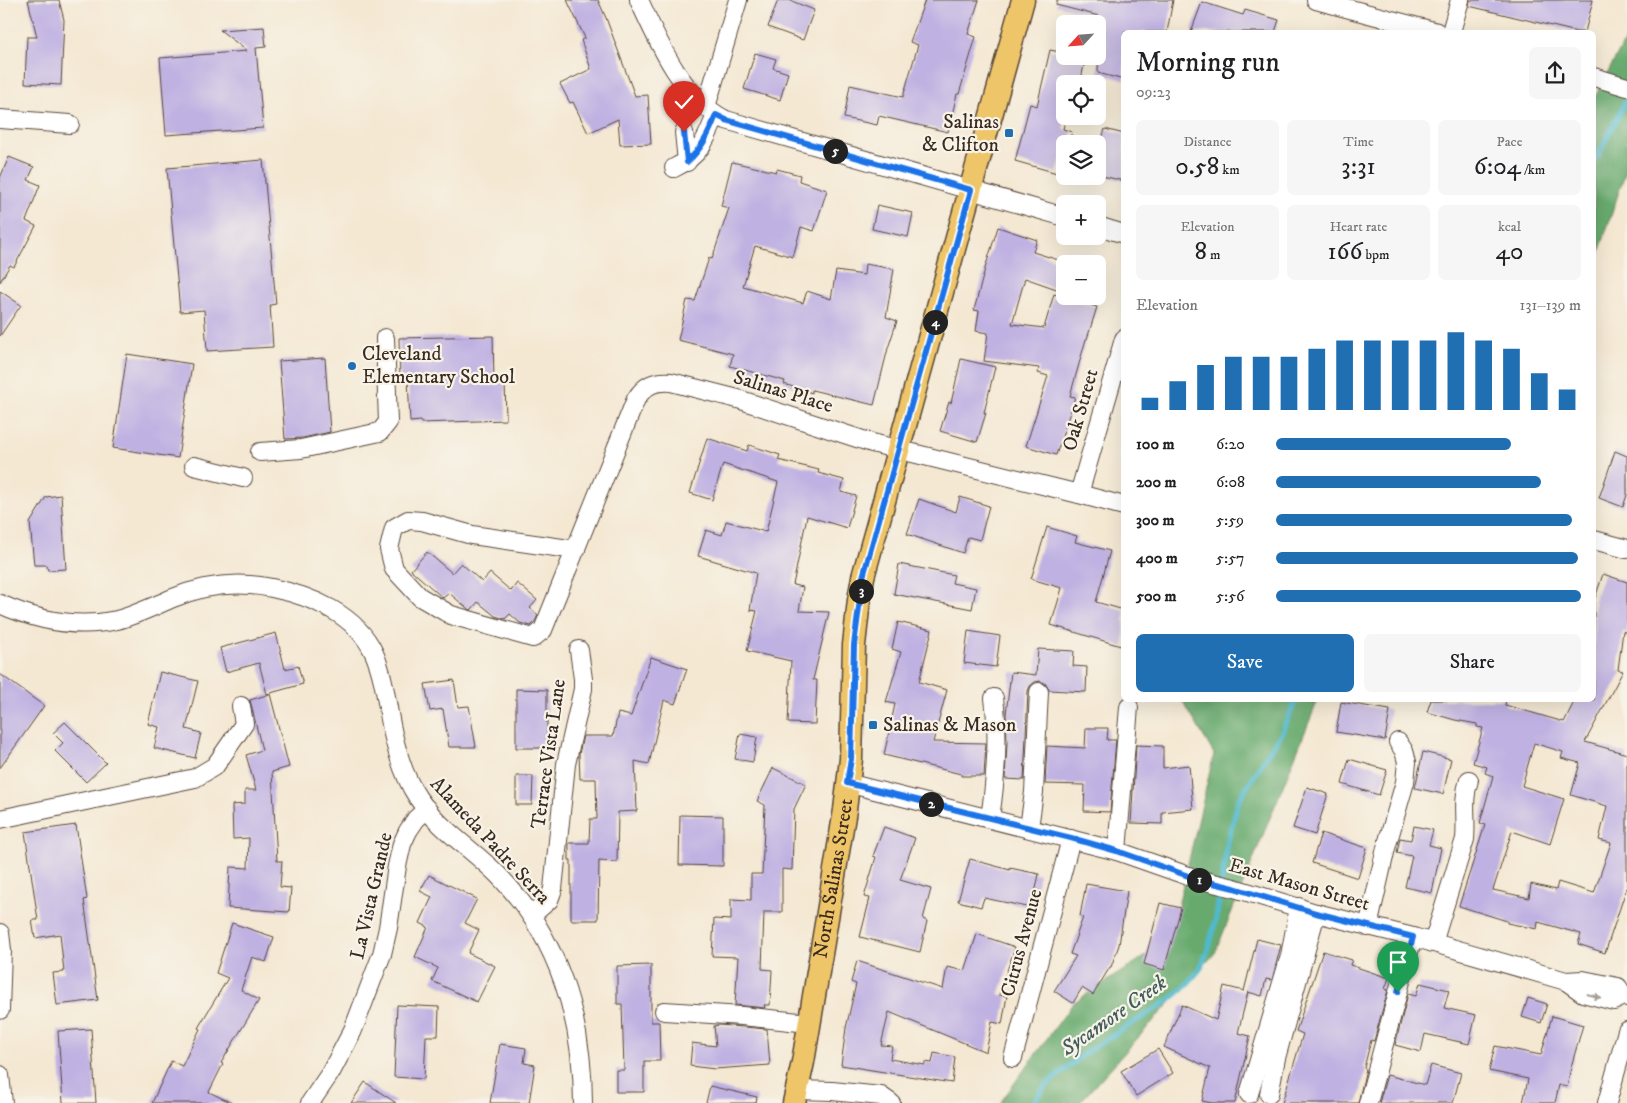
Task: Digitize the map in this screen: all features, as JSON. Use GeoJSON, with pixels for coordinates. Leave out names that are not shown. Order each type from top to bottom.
{"type":"FeatureCollection","features":[{"type":"Feature","properties":{"kind":"main road","name":"North Salinas Street"},"geometry":{"type":"LineString","coordinates":[[795,1097],[845,810],[851,759],[854,645],[863,577],[900,450],[1023,0]]}},
{"type":"Feature","properties":{"kind":"street"},"geometry":{"type":"LineString","coordinates":[[639,0],[658,40],[691,92],[711,111],[726,120],[1056,214]]}},
{"type":"Feature","properties":{"kind":"street"},"geometry":{"type":"LineString","coordinates":[[684,132],[680,165],[699,151],[708,135],[711,111],[738,0]]}},
{"type":"Feature","properties":{"kind":"street"},"geometry":{"type":"LineString","coordinates":[[1316,0],[1429,30]]}},
{"type":"Feature","properties":{"kind":"street"},"geometry":{"type":"LineString","coordinates":[[1452,30],[1460,0]]}},
{"type":"Feature","properties":{"kind":"street"},"geometry":{"type":"LineString","coordinates":[[1596,78],[1627,87]]}},
{"type":"Feature","properties":{"kind":"street"},"geometry":{"type":"LineString","coordinates":[[0,118],[70,124]]}},
{"type":"Feature","properties":{"kind":"street"},"geometry":{"type":"LineString","coordinates":[[1106,228],[1121,233]]}},
{"type":"Feature","properties":{"kind":"street"},"geometry":{"type":"LineString","coordinates":[[260,452],[301,449],[380,432],[388,422],[385,338]]}},
{"type":"Feature","properties":{"kind":"street","name":"Oak Street"},"geometry":{"type":"LineString","coordinates":[[1079,494],[1121,349]]}},
{"type":"Feature","properties":{"kind":"street","name":"Salinas Place"},"geometry":{"type":"LineString","coordinates":[[576,550],[472,535],[422,521],[408,520],[394,528],[389,549],[394,569],[420,597],[450,615],[533,638],[543,630],[576,550],[636,399],[641,391],[650,384],[660,381],[738,399],[872,443],[1121,505]]}},
{"type":"Feature","properties":{"kind":"street"},"geometry":{"type":"LineString","coordinates":[[194,466],[243,478]]}},
{"type":"Feature","properties":{"kind":"street"},"geometry":{"type":"LineString","coordinates":[[1596,541],[1627,549]]}},
{"type":"Feature","properties":{"kind":"street","name":"Alameda Padre Serra"},"geometry":{"type":"LineString","coordinates":[[0,604],[35,618],[59,624],[85,624],[127,617],[190,592],[232,584],[273,588],[303,596],[316,601],[355,626],[369,644],[378,664],[399,757],[414,790],[427,809],[440,823],[497,874],[532,915],[544,935],[570,1001],[580,1055],[583,1103]]}},
{"type":"Feature","properties":{"kind":"street","name":"Terrace Vista Lane"},"geometry":{"type":"LineString","coordinates":[[532,915],[549,900],[552,889],[566,764],[582,689],[581,659],[578,650]]}},
{"type":"Feature","properties":{"kind":"street"},"geometry":{"type":"LineString","coordinates":[[1030,828],[1034,792],[1039,692]]}},
{"type":"Feature","properties":{"kind":"street"},"geometry":{"type":"LineString","coordinates":[[990,818],[994,788],[997,721],[994,698]]}},
{"type":"Feature","properties":{"kind":"street"},"geometry":{"type":"LineString","coordinates":[[0,819],[194,778],[215,766],[244,724],[241,706]]}},
{"type":"Feature","properties":{"kind":"street"},"geometry":{"type":"LineString","coordinates":[[1117,851],[1129,707]]}},
{"type":"Feature","properties":{"kind":"street"},"geometry":{"type":"LineString","coordinates":[[1368,926],[1386,848],[1405,782],[1407,762],[1404,750],[1398,742]]}},
{"type":"Feature","properties":{"kind":"street"},"geometry":{"type":"LineString","coordinates":[[1433,943],[1465,839],[1467,824],[1465,798],[1469,780]]}},
{"type":"Feature","properties":{"kind":"street","name":"East Mason Street"},"geometry":{"type":"LineString","coordinates":[[847,783],[1071,838],[1117,851],[1197,879],[1234,888],[1316,913],[1413,937],[1566,981],[1583,980],[1618,987],[1625,996]]}},
{"type":"Feature","properties":{"kind":"street","name":"La Vista Grande"},"geometry":{"type":"LineString","coordinates":[[310,1103],[331,1072],[356,1022],[382,954],[402,844],[416,819],[427,809]]}},
{"type":"Feature","properties":{"kind":"street","name":"Citrus Avenue"},"geometry":{"type":"LineString","coordinates":[[1013,1058],[1071,838]]}},
{"type":"Feature","properties":{"kind":"street"},"geometry":{"type":"LineString","coordinates":[[1249,1094],[1290,956],[1299,907]]}},
{"type":"Feature","properties":{"kind":"street"},"geometry":{"type":"LineString","coordinates":[[1270,1094],[1276,1058],[1316,913]]}},
{"type":"Feature","properties":{"kind":"street"},"geometry":{"type":"LineString","coordinates":[[0,933],[2,950],[0,1010]]}},
{"type":"Feature","properties":{"kind":"street"},"geometry":{"type":"LineString","coordinates":[[1368,1103],[1413,937]]}},
{"type":"Feature","properties":{"kind":"street"},"geometry":{"type":"LineString","coordinates":[[664,1012],[742,1016],[809,1023]]}},
{"type":"Feature","properties":{"kind":"street"},"geometry":{"type":"LineString","coordinates":[[1607,1103],[1627,1031]]}},
{"type":"Feature","properties":{"kind":"street"},"geometry":{"type":"LineString","coordinates":[[0,1075],[3,1103]]}},
{"type":"Feature","properties":{"kind":"street"},"geometry":{"type":"LineString","coordinates":[[795,1097],[832,1090],[881,1096],[891,1103]]}},
{"type":"Feature","properties":{"kind":"green space"},"geometry":{"type":"Polygon","coordinates":[[[1627,37],[1627,167],[1596,262],[1596,94],[1627,37]]]}},
{"type":"Feature","properties":{"kind":"green space"},"geometry":{"type":"Polygon","coordinates":[[[1183,702],[1317,702],[1215,953],[1079,1103],[1000,1103],[1073,1003],[1170,940],[1214,754],[1183,702]]]}},
{"type":"Feature","properties":{"kind":"building"},"geometry":{"type":"Polygon","coordinates":[[[28,0],[59,0],[64,20],[61,85],[25,83],[27,37],[37,37],[28,0]]]}},
{"type":"Feature","properties":{"kind":"building"},"geometry":{"type":"Polygon","coordinates":[[[567,0],[598,0],[635,96],[648,95],[651,144],[620,145],[618,119],[588,133],[573,102],[570,103],[560,84],[591,69],[581,40],[585,38],[567,0]]]}},
{"type":"Feature","properties":{"kind":"building"},"geometry":{"type":"Polygon","coordinates":[[[778,0],[789,0],[814,10],[803,40],[768,27],[778,0]]]}},
{"type":"Feature","properties":{"kind":"building"},"geometry":{"type":"Polygon","coordinates":[[[925,0],[979,0],[968,34],[976,37],[959,94],[957,94],[948,132],[879,116],[877,125],[844,118],[850,85],[903,97],[918,45],[910,42],[925,0]]]}},
{"type":"Feature","properties":{"kind":"building"},"geometry":{"type":"Polygon","coordinates":[[[1057,0],[1173,0],[1167,30],[1121,30],[1121,79],[1098,73],[1098,65],[1106,65],[1106,15],[1095,15],[1056,5],[1057,0]]]}},
{"type":"Feature","properties":{"kind":"building"},"geometry":{"type":"Polygon","coordinates":[[[1470,0],[1593,0],[1586,30],[1569,30],[1469,6],[1470,0]]]}},
{"type":"Feature","properties":{"kind":"building"},"geometry":{"type":"Polygon","coordinates":[[[1202,2],[1243,15],[1245,10],[1279,20],[1276,30],[1192,30],[1202,2]]]}},
{"type":"Feature","properties":{"kind":"building"},"geometry":{"type":"Polygon","coordinates":[[[264,27],[266,47],[256,48],[263,128],[166,135],[160,58],[247,51],[220,30],[264,27]]]}},
{"type":"Feature","properties":{"kind":"building"},"geometry":{"type":"Polygon","coordinates":[[[1050,50],[1056,51],[1056,65],[1084,65],[1082,75],[1056,75],[1056,125],[1064,125],[1063,129],[1072,132],[1071,135],[1056,135],[1056,173],[1015,161],[1030,104],[1037,106],[1050,50]]]}},
{"type":"Feature","properties":{"kind":"building"},"geometry":{"type":"Polygon","coordinates":[[[755,53],[776,59],[773,68],[788,73],[780,100],[744,89],[755,53]]]}},
{"type":"Feature","properties":{"kind":"building"},"geometry":{"type":"Polygon","coordinates":[[[1105,129],[1121,133],[1121,180],[1106,177],[1106,135],[1103,135],[1105,129]]]}},
{"type":"Feature","properties":{"kind":"building"},"geometry":{"type":"Polygon","coordinates":[[[9,157],[34,167],[28,180],[40,185],[26,221],[36,226],[14,267],[10,265],[0,282],[0,178],[9,157]]]}},
{"type":"Feature","properties":{"kind":"building"},"geometry":{"type":"Polygon","coordinates":[[[263,160],[276,304],[270,305],[273,347],[207,351],[204,310],[180,312],[167,168],[263,160]]]}},
{"type":"Feature","properties":{"kind":"building"},"geometry":{"type":"Polygon","coordinates":[[[732,162],[776,172],[777,169],[800,175],[799,181],[827,190],[814,231],[801,227],[793,257],[755,246],[743,286],[803,303],[807,291],[831,299],[836,271],[864,275],[865,264],[894,269],[886,317],[897,321],[888,348],[874,405],[812,390],[812,393],[784,384],[785,381],[730,366],[733,354],[678,340],[687,300],[695,301],[709,258],[712,259],[729,208],[721,206],[732,162]]]}},
{"type":"Feature","properties":{"kind":"building"},"geometry":{"type":"Polygon","coordinates":[[[877,205],[913,213],[908,237],[872,229],[877,205]]]}},
{"type":"Feature","properties":{"kind":"building"},"geometry":{"type":"Polygon","coordinates":[[[998,227],[1037,240],[1033,252],[1056,259],[1056,289],[1025,278],[1012,324],[1044,328],[1054,294],[1056,295],[1056,305],[1090,305],[1097,307],[1070,396],[1075,397],[1056,455],[1026,446],[1048,376],[1038,373],[1039,368],[984,361],[988,333],[976,331],[979,311],[974,310],[998,227]]]}},
{"type":"Feature","properties":{"kind":"building"},"geometry":{"type":"Polygon","coordinates":[[[0,291],[21,305],[0,336],[0,291]]]}},
{"type":"Feature","properties":{"kind":"building"},"geometry":{"type":"Polygon","coordinates":[[[493,336],[494,381],[505,380],[506,420],[410,422],[408,378],[400,378],[399,338],[493,336]]]}},
{"type":"Feature","properties":{"kind":"building"},"geometry":{"type":"Polygon","coordinates":[[[127,354],[192,364],[178,458],[113,448],[127,354]]]}},
{"type":"Feature","properties":{"kind":"building"},"geometry":{"type":"Polygon","coordinates":[[[325,358],[330,432],[303,438],[285,439],[279,361],[325,358]]]}},
{"type":"Feature","properties":{"kind":"building"},"geometry":{"type":"Polygon","coordinates":[[[961,359],[995,367],[984,413],[986,413],[977,442],[940,431],[949,402],[951,403],[961,359]]]}},
{"type":"Feature","properties":{"kind":"building"},"geometry":{"type":"Polygon","coordinates":[[[707,438],[747,451],[749,445],[780,455],[778,460],[819,470],[818,473],[844,480],[841,492],[856,496],[847,528],[807,516],[793,585],[803,587],[799,611],[829,612],[813,680],[817,680],[815,724],[788,723],[791,661],[747,651],[757,611],[750,610],[756,573],[698,556],[706,530],[722,535],[726,521],[766,532],[778,482],[723,464],[712,500],[690,493],[707,438]]]}},
{"type":"Feature","properties":{"kind":"building"},"geometry":{"type":"Polygon","coordinates":[[[1615,451],[1627,456],[1627,495],[1623,507],[1599,498],[1615,451]]]}},
{"type":"Feature","properties":{"kind":"building"},"geometry":{"type":"Polygon","coordinates":[[[61,495],[66,569],[48,570],[46,565],[34,565],[30,523],[46,497],[61,495]]]}},
{"type":"Feature","properties":{"kind":"building"},"geometry":{"type":"Polygon","coordinates":[[[960,497],[989,506],[980,540],[968,537],[963,553],[907,534],[919,499],[956,512],[960,497]]]}},
{"type":"Feature","properties":{"kind":"building"},"geometry":{"type":"Polygon","coordinates":[[[1047,527],[1077,536],[1075,542],[1110,551],[1096,602],[1121,609],[1121,646],[1051,625],[1062,588],[1031,579],[1047,527]]]}},
{"type":"Feature","properties":{"kind":"building"},"geometry":{"type":"Polygon","coordinates":[[[427,552],[452,573],[461,563],[482,582],[490,573],[511,591],[517,583],[537,600],[530,608],[538,615],[534,623],[531,626],[520,623],[510,614],[505,619],[495,616],[478,602],[471,610],[449,593],[443,598],[411,570],[427,552]]]}},
{"type":"Feature","properties":{"kind":"building"},"geometry":{"type":"Polygon","coordinates":[[[899,564],[954,575],[952,583],[976,588],[972,609],[894,594],[899,564]]]}},
{"type":"Feature","properties":{"kind":"building"},"geometry":{"type":"Polygon","coordinates":[[[1603,574],[1627,582],[1627,633],[1623,631],[1618,670],[1623,671],[1585,742],[1627,754],[1627,887],[1605,953],[1578,944],[1581,934],[1538,922],[1537,929],[1507,923],[1507,921],[1459,906],[1485,825],[1480,823],[1493,776],[1485,773],[1487,767],[1473,763],[1483,728],[1477,727],[1477,724],[1427,712],[1430,702],[1506,702],[1505,705],[1564,722],[1574,702],[1596,702],[1596,595],[1603,574]],[[1534,743],[1522,786],[1564,799],[1550,844],[1512,831],[1493,890],[1529,898],[1531,884],[1556,890],[1558,882],[1594,893],[1611,843],[1599,840],[1607,806],[1571,795],[1580,763],[1561,758],[1563,752],[1534,743]]]}},
{"type":"Feature","properties":{"kind":"building"},"geometry":{"type":"Polygon","coordinates":[[[898,622],[932,630],[919,682],[947,690],[933,742],[986,743],[984,776],[961,776],[961,774],[884,755],[895,704],[886,702],[901,652],[892,649],[898,622]]]}},
{"type":"Feature","properties":{"kind":"building"},"geometry":{"type":"Polygon","coordinates":[[[968,631],[1000,636],[996,667],[964,663],[968,631]]]}},
{"type":"Feature","properties":{"kind":"building"},"geometry":{"type":"Polygon","coordinates":[[[276,633],[285,669],[298,666],[303,684],[267,694],[259,663],[226,672],[220,648],[276,633]]]}},
{"type":"Feature","properties":{"kind":"building"},"geometry":{"type":"Polygon","coordinates":[[[1038,649],[1074,651],[1073,666],[1087,667],[1086,692],[1049,690],[1045,683],[1040,681],[1030,686],[1028,691],[1024,780],[1005,779],[1006,714],[1011,672],[1036,675],[1038,649]]]}},
{"type":"Feature","properties":{"kind":"building"},"geometry":{"type":"Polygon","coordinates":[[[651,657],[687,669],[675,704],[664,700],[649,764],[635,761],[637,811],[618,812],[617,862],[599,861],[598,920],[571,920],[571,860],[569,860],[569,843],[589,843],[590,819],[597,819],[596,779],[580,779],[579,754],[583,736],[613,736],[618,713],[631,716],[651,657]]]}},
{"type":"Feature","properties":{"kind":"building"},"geometry":{"type":"Polygon","coordinates":[[[160,672],[198,681],[186,729],[201,733],[195,758],[154,748],[159,727],[148,724],[160,672]]]}},
{"type":"Feature","properties":{"kind":"building"},"geometry":{"type":"Polygon","coordinates":[[[0,674],[44,706],[0,768],[0,674]]]}},
{"type":"Feature","properties":{"kind":"building"},"geometry":{"type":"Polygon","coordinates":[[[454,680],[458,707],[469,706],[476,747],[449,747],[443,709],[430,711],[425,684],[454,680]]]}},
{"type":"Feature","properties":{"kind":"building"},"geometry":{"type":"Polygon","coordinates":[[[516,689],[547,690],[547,748],[516,748],[516,689]]]}},
{"type":"Feature","properties":{"kind":"building"},"geometry":{"type":"Polygon","coordinates":[[[270,694],[289,767],[272,772],[277,861],[282,861],[280,887],[291,888],[289,912],[228,908],[230,867],[248,868],[249,838],[233,839],[232,805],[245,804],[245,790],[256,790],[246,755],[262,750],[250,700],[270,694]]]}},
{"type":"Feature","properties":{"kind":"building"},"geometry":{"type":"Polygon","coordinates":[[[1341,702],[1390,710],[1385,740],[1336,732],[1341,702]]]}},
{"type":"Feature","properties":{"kind":"building"},"geometry":{"type":"Polygon","coordinates":[[[65,722],[106,763],[86,782],[55,751],[63,743],[53,733],[65,722]]]}},
{"type":"Feature","properties":{"kind":"building"},"geometry":{"type":"Polygon","coordinates":[[[1086,728],[1108,728],[1107,740],[1116,740],[1110,812],[1084,811],[1085,785],[1045,784],[1047,746],[1085,748],[1086,728]]]}},
{"type":"Feature","properties":{"kind":"building"},"geometry":{"type":"Polygon","coordinates":[[[740,734],[757,737],[753,762],[735,759],[740,734]]]}},
{"type":"Feature","properties":{"kind":"building"},"geometry":{"type":"Polygon","coordinates":[[[1136,745],[1163,746],[1163,768],[1189,765],[1193,809],[1162,812],[1162,824],[1131,823],[1136,745]]]}},
{"type":"Feature","properties":{"kind":"building"},"geometry":{"type":"Polygon","coordinates":[[[1423,752],[1451,759],[1443,794],[1415,788],[1423,752]]]}},
{"type":"Feature","properties":{"kind":"building"},"geometry":{"type":"Polygon","coordinates":[[[1349,759],[1387,770],[1379,795],[1342,784],[1349,759]]]}},
{"type":"Feature","properties":{"kind":"building"},"geometry":{"type":"Polygon","coordinates":[[[773,768],[806,784],[794,809],[792,870],[782,869],[782,912],[764,912],[762,969],[772,970],[770,1005],[764,1005],[765,1008],[735,1005],[738,957],[712,956],[714,919],[731,920],[731,899],[751,900],[751,874],[762,874],[765,805],[757,801],[773,768]]]}},
{"type":"Feature","properties":{"kind":"building"},"geometry":{"type":"Polygon","coordinates":[[[516,776],[533,776],[532,805],[516,805],[516,776]]]}},
{"type":"Feature","properties":{"kind":"building"},"geometry":{"type":"Polygon","coordinates":[[[1307,787],[1328,794],[1315,835],[1293,828],[1307,787]]]}},
{"type":"Feature","properties":{"kind":"building"},"geometry":{"type":"Polygon","coordinates":[[[680,815],[723,816],[723,866],[679,865],[680,815]]]}},
{"type":"Feature","properties":{"kind":"building"},"geometry":{"type":"Polygon","coordinates":[[[76,825],[87,899],[84,900],[98,1000],[57,1005],[53,973],[64,972],[60,934],[35,938],[32,920],[38,920],[25,832],[76,825]]]}},
{"type":"Feature","properties":{"kind":"building"},"geometry":{"type":"Polygon","coordinates":[[[1414,826],[1433,830],[1429,845],[1441,848],[1432,893],[1405,887],[1412,856],[1397,853],[1400,838],[1411,840],[1414,826]]]}},
{"type":"Feature","properties":{"kind":"building"},"geometry":{"type":"Polygon","coordinates":[[[884,827],[915,838],[900,880],[931,889],[923,919],[927,921],[920,952],[860,937],[870,898],[864,897],[876,857],[873,856],[884,827]]]}},
{"type":"Feature","properties":{"kind":"building"},"geometry":{"type":"Polygon","coordinates":[[[1321,833],[1367,848],[1358,878],[1312,863],[1321,833]]]}},
{"type":"Feature","properties":{"kind":"building"},"geometry":{"type":"Polygon","coordinates":[[[970,859],[1010,870],[1010,868],[1039,874],[1032,908],[984,898],[981,907],[958,901],[970,859]]]}},
{"type":"Feature","properties":{"kind":"building"},"geometry":{"type":"Polygon","coordinates":[[[429,875],[477,899],[465,923],[479,930],[468,953],[495,966],[477,1002],[432,981],[438,968],[415,957],[428,927],[420,923],[432,897],[420,891],[429,875]]]}},
{"type":"Feature","properties":{"kind":"building"},"geometry":{"type":"Polygon","coordinates":[[[1086,884],[1127,891],[1119,945],[1111,967],[1093,995],[1082,988],[1073,1003],[1054,991],[1076,956],[1070,954],[1083,917],[1080,916],[1086,884]]]}},
{"type":"Feature","properties":{"kind":"building"},"geometry":{"type":"Polygon","coordinates":[[[1160,903],[1181,908],[1164,970],[1144,964],[1160,903]]]}},
{"type":"Feature","properties":{"kind":"building"},"geometry":{"type":"Polygon","coordinates":[[[232,923],[274,937],[266,962],[252,957],[241,990],[259,1000],[221,1063],[223,1064],[209,1092],[232,1103],[152,1103],[171,1061],[182,1066],[200,1029],[198,1028],[228,978],[216,973],[232,923]]]}},
{"type":"Feature","properties":{"kind":"building"},"geometry":{"type":"Polygon","coordinates":[[[977,934],[1015,947],[999,995],[1007,996],[1002,1024],[992,1022],[986,1052],[889,1012],[881,1045],[892,1046],[890,1059],[925,1065],[925,1062],[932,1063],[934,1053],[955,1057],[952,1083],[841,1065],[846,1028],[856,984],[851,982],[857,961],[943,989],[947,967],[965,971],[977,934]]]}},
{"type":"Feature","properties":{"kind":"building"},"geometry":{"type":"Polygon","coordinates":[[[1257,939],[1281,945],[1272,980],[1266,979],[1262,996],[1248,992],[1238,1033],[1250,1036],[1235,1103],[1202,1101],[1210,1068],[1164,1047],[1182,1005],[1216,1020],[1224,986],[1244,991],[1257,939]]]}},
{"type":"Feature","properties":{"kind":"building"},"geometry":{"type":"Polygon","coordinates":[[[1323,951],[1352,960],[1350,965],[1389,978],[1385,989],[1388,990],[1374,1041],[1371,1040],[1364,1068],[1366,1069],[1358,1103],[1282,1103],[1303,1034],[1296,1031],[1323,951]]]}},
{"type":"Feature","properties":{"kind":"building"},"geometry":{"type":"Polygon","coordinates":[[[651,965],[651,1022],[659,1022],[660,1061],[644,1061],[644,1092],[616,1092],[616,1070],[624,1070],[622,1004],[617,1004],[617,966],[651,965]]]}},
{"type":"Feature","properties":{"kind":"building"},"geometry":{"type":"Polygon","coordinates":[[[1420,983],[1449,990],[1444,1008],[1476,1015],[1469,1044],[1425,1034],[1421,1052],[1395,1045],[1408,994],[1416,996],[1420,983]]]}},
{"type":"Feature","properties":{"kind":"building"},"geometry":{"type":"Polygon","coordinates":[[[1528,998],[1547,1004],[1541,1023],[1522,1017],[1528,998]]]}},
{"type":"Feature","properties":{"kind":"building"},"geometry":{"type":"Polygon","coordinates":[[[397,1005],[439,1007],[438,1036],[426,1036],[424,1079],[394,1077],[397,1005]]]}},
{"type":"Feature","properties":{"kind":"building"},"geometry":{"type":"Polygon","coordinates":[[[1552,1016],[1583,1025],[1567,1087],[1559,1085],[1555,1103],[1523,1103],[1528,1079],[1489,1071],[1495,1046],[1541,1055],[1552,1016]]]}},
{"type":"Feature","properties":{"kind":"building"},"geometry":{"type":"Polygon","coordinates":[[[714,1026],[767,1029],[770,1065],[715,1069],[690,1066],[692,1043],[716,1046],[714,1026]]]}},
{"type":"Feature","properties":{"kind":"building"},"geometry":{"type":"Polygon","coordinates":[[[91,1029],[96,1103],[63,1103],[58,1031],[91,1029]]]}},
{"type":"Feature","properties":{"kind":"building"},"geometry":{"type":"Polygon","coordinates":[[[500,1044],[526,1048],[524,1063],[535,1065],[529,1103],[490,1103],[500,1044]]]}},
{"type":"Feature","properties":{"kind":"building"},"geometry":{"type":"Polygon","coordinates":[[[1158,1049],[1173,1073],[1136,1096],[1121,1071],[1158,1049]]]}},
{"type":"Feature","properties":{"kind":"building"},"geometry":{"type":"Polygon","coordinates":[[[1431,1065],[1461,1073],[1453,1103],[1379,1103],[1387,1075],[1425,1085],[1431,1065]]]}},
{"type":"Feature","properties":{"kind":"building"},"geometry":{"type":"Polygon","coordinates":[[[365,1082],[396,1103],[351,1103],[365,1082]]]}},
{"type":"Feature","properties":{"kind":"building"},"geometry":{"type":"Polygon","coordinates":[[[710,1086],[757,1097],[756,1103],[706,1103],[710,1086]]]}},
{"type":"Feature","properties":{"kind":"waterway","name":"Sycamore Creek"},"geometry":{"type":"LineString","coordinates":[[1596,157],[1625,102]]}},
{"type":"Feature","properties":{"kind":"waterway","name":"Sycamore Creek"},"geometry":{"type":"LineString","coordinates":[[1033,1103],[1046,1085],[1088,1051],[1168,1001],[1185,987],[1200,969],[1209,947],[1216,919],[1228,840],[1239,799],[1281,734],[1295,702]]}},
{"type":"Feature","properties":{"kind":"place","name":"Salinas & Clifton"},"geometry":{"type":"Point","coordinates":[1009,133]}},
{"type":"Feature","properties":{"kind":"place","name":"Cleveland Elementary School"},"geometry":{"type":"Point","coordinates":[352,366]}},
{"type":"Feature","properties":{"kind":"place","name":"Salinas & Mason"},"geometry":{"type":"Point","coordinates":[873,725]}},
{"type":"Feature","properties":{"kind":"route"},"geometry":{"type":"LineString","coordinates":[[684,132],[687,162],[699,151],[716,115],[726,120],[971,190],[863,577],[854,645],[851,759],[847,783],[1071,838],[1117,851],[1197,879],[1234,888],[1316,913],[1413,937],[1398,992]]}}]}
